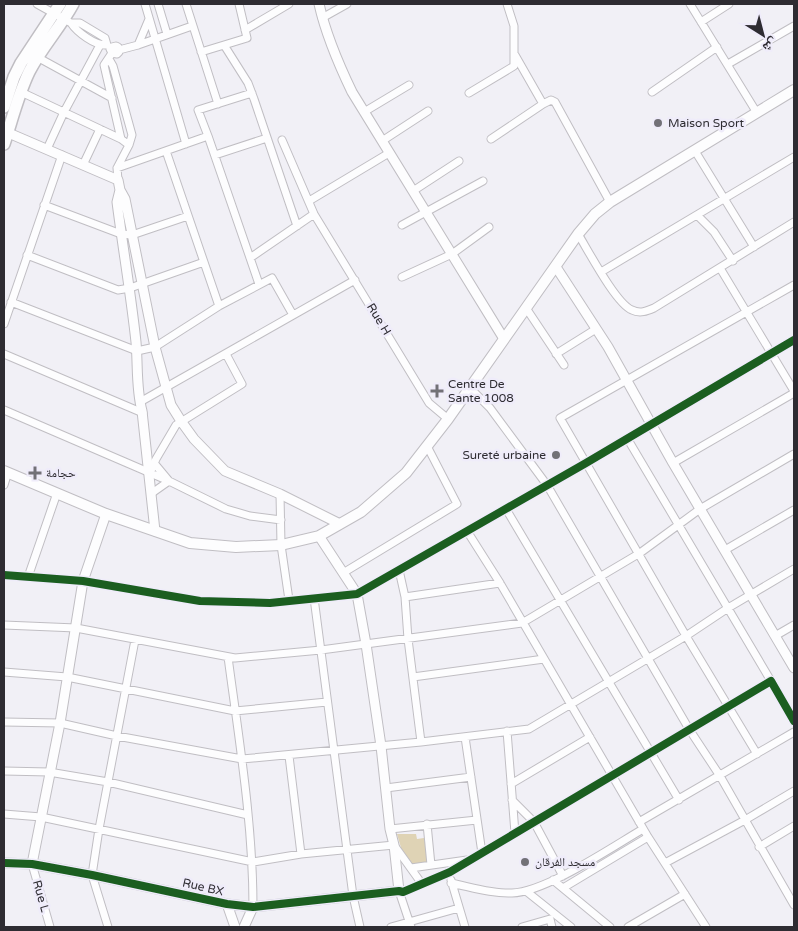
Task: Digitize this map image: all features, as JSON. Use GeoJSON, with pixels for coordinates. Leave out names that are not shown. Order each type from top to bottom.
{"type":"FeatureCollection","features":[{"type":"Feature","properties":{"kind":"main road"},"geometry":{"type":"LineString","coordinates":[[4,107],[21,63],[73,4]]}},
{"type":"Feature","properties":{"kind":"main road"},"geometry":{"type":"LineString","coordinates":[[4,144],[6,132],[21,92],[37,58],[62,15]]}},
{"type":"Feature","properties":{"kind":"main road"},"geometry":{"type":"LineString","coordinates":[[6,472],[106,514],[190,543],[236,547],[281,545],[319,536],[361,512],[406,473],[448,419],[578,234],[595,214],[610,202],[794,90]]}},
{"type":"Feature","properties":{"kind":"street"},"geometry":{"type":"LineString","coordinates":[[37,4],[62,15],[74,28],[116,54],[119,50],[192,26]]}},
{"type":"Feature","properties":{"kind":"street"},"geometry":{"type":"LineString","coordinates":[[145,4],[186,144]]}},
{"type":"Feature","properties":{"kind":"street"},"geometry":{"type":"LineString","coordinates":[[158,4],[167,34]]}},
{"type":"Feature","properties":{"kind":"street"},"geometry":{"type":"LineString","coordinates":[[186,4],[218,104]]}},
{"type":"Feature","properties":{"kind":"street"},"geometry":{"type":"LineString","coordinates":[[201,52],[247,38],[239,4]]}},
{"type":"Feature","properties":{"kind":"street"},"geometry":{"type":"LineString","coordinates":[[245,30],[286,4]]}},
{"type":"Feature","properties":{"kind":"street"},"geometry":{"type":"LineString","coordinates":[[320,4],[322,18],[335,57],[352,92],[504,339]]}},
{"type":"Feature","properties":{"kind":"street"},"geometry":{"type":"LineString","coordinates":[[322,18],[347,4]]}},
{"type":"Feature","properties":{"kind":"street"},"geometry":{"type":"LineString","coordinates":[[468,93],[514,66],[514,26],[507,4]]}},
{"type":"Feature","properties":{"kind":"street"},"geometry":{"type":"LineString","coordinates":[[690,4],[757,113]]}},
{"type":"Feature","properties":{"kind":"street"},"geometry":{"type":"LineString","coordinates":[[701,22],[729,4]]}},
{"type":"Feature","properties":{"kind":"street"},"geometry":{"type":"LineString","coordinates":[[138,45],[149,19]]}},
{"type":"Feature","properties":{"kind":"street"},"geometry":{"type":"LineString","coordinates":[[728,64],[794,26]]}},
{"type":"Feature","properties":{"kind":"street"},"geometry":{"type":"LineString","coordinates":[[224,45],[248,83],[297,226]]}},
{"type":"Feature","properties":{"kind":"street"},"geometry":{"type":"LineString","coordinates":[[652,92],[717,47]]}},
{"type":"Feature","properties":{"kind":"street"},"geometry":{"type":"LineString","coordinates":[[47,149],[81,80],[108,50]]}},
{"type":"Feature","properties":{"kind":"street"},"geometry":{"type":"LineString","coordinates":[[108,50],[104,65],[121,139]]}},
{"type":"Feature","properties":{"kind":"street"},"geometry":{"type":"LineString","coordinates":[[108,50],[132,135],[117,168],[118,180],[120,190],[125,199],[156,347],[171,405],[194,439],[225,471],[280,494],[340,524]]}},
{"type":"Feature","properties":{"kind":"street"},"geometry":{"type":"LineString","coordinates":[[515,56],[543,104]]}},
{"type":"Feature","properties":{"kind":"street"},"geometry":{"type":"LineString","coordinates":[[37,58],[112,98]]}},
{"type":"Feature","properties":{"kind":"street"},"geometry":{"type":"LineString","coordinates":[[364,112],[409,85]]}},
{"type":"Feature","properties":{"kind":"street"},"geometry":{"type":"LineString","coordinates":[[21,92],[129,144]]}},
{"type":"Feature","properties":{"kind":"street"},"geometry":{"type":"LineString","coordinates":[[252,93],[198,110],[259,284]]}},
{"type":"Feature","properties":{"kind":"street"},"geometry":{"type":"LineString","coordinates":[[491,139],[543,104],[551,100],[555,102],[610,202]]}},
{"type":"Feature","properties":{"kind":"street"},"geometry":{"type":"LineString","coordinates":[[382,141],[428,111]]}},
{"type":"Feature","properties":{"kind":"street"},"geometry":{"type":"LineString","coordinates":[[83,165],[100,129]]}},
{"type":"Feature","properties":{"kind":"street"},"geometry":{"type":"LineString","coordinates":[[6,132],[118,180]]}},
{"type":"Feature","properties":{"kind":"street"},"geometry":{"type":"LineString","coordinates":[[117,168],[208,136]]}},
{"type":"Feature","properties":{"kind":"street"},"geometry":{"type":"LineString","coordinates":[[215,155],[267,138]]}},
{"type":"Feature","properties":{"kind":"street","name":"Rue H"},"geometry":{"type":"LineString","coordinates":[[282,140],[314,214],[428,403],[448,419]]}},
{"type":"Feature","properties":{"kind":"street"},"geometry":{"type":"LineString","coordinates":[[166,151],[220,306]]}},
{"type":"Feature","properties":{"kind":"street"},"geometry":{"type":"LineString","coordinates":[[695,151],[754,247]]}},
{"type":"Feature","properties":{"kind":"street"},"geometry":{"type":"LineString","coordinates":[[308,201],[389,153]]}},
{"type":"Feature","properties":{"kind":"street"},"geometry":{"type":"LineString","coordinates":[[4,324],[62,155]]}},
{"type":"Feature","properties":{"kind":"street"},"geometry":{"type":"LineString","coordinates":[[601,272],[794,157]]}},
{"type":"Feature","properties":{"kind":"street"},"geometry":{"type":"LineString","coordinates":[[413,191],[460,161]]}},
{"type":"Feature","properties":{"kind":"street"},"geometry":{"type":"LineString","coordinates":[[402,226],[483,181]]}},
{"type":"Feature","properties":{"kind":"street"},"geometry":{"type":"LineString","coordinates":[[120,190],[117,202],[130,288],[140,402],[143,413],[152,493],[154,531]]}},
{"type":"Feature","properties":{"kind":"street"},"geometry":{"type":"LineString","coordinates":[[44,205],[121,234],[132,235],[188,216]]}},
{"type":"Feature","properties":{"kind":"street"},"geometry":{"type":"LineString","coordinates":[[250,258],[314,214]]}},
{"type":"Feature","properties":{"kind":"street"},"geometry":{"type":"LineString","coordinates":[[696,215],[714,232],[733,261]]}},
{"type":"Feature","properties":{"kind":"street"},"geometry":{"type":"LineString","coordinates":[[578,234],[623,305],[641,312],[654,308],[794,222]]}},
{"type":"Feature","properties":{"kind":"street"},"geometry":{"type":"LineString","coordinates":[[402,277],[452,254],[489,227]]}},
{"type":"Feature","properties":{"kind":"street"},"geometry":{"type":"LineString","coordinates":[[27,256],[118,290],[130,288],[204,262]]}},
{"type":"Feature","properties":{"kind":"street"},"geometry":{"type":"LineString","coordinates":[[556,267],[608,347],[673,463],[794,668]]}},
{"type":"Feature","properties":{"kind":"street"},"geometry":{"type":"LineString","coordinates":[[673,463],[794,392],[720,268]]}},
{"type":"Feature","properties":{"kind":"street"},"geometry":{"type":"LineString","coordinates":[[11,302],[137,351],[156,347],[220,306],[272,278],[293,315]]}},
{"type":"Feature","properties":{"kind":"street"},"geometry":{"type":"LineString","coordinates":[[140,402],[355,280]]}},
{"type":"Feature","properties":{"kind":"street"},"geometry":{"type":"LineString","coordinates":[[757,754],[686,636],[560,418],[794,285]]}},
{"type":"Feature","properties":{"kind":"street"},"geometry":{"type":"LineString","coordinates":[[526,308],[564,365]]}},
{"type":"Feature","properties":{"kind":"street"},"geometry":{"type":"LineString","coordinates":[[556,354],[596,329]]}},
{"type":"Feature","properties":{"kind":"street"},"geometry":{"type":"LineString","coordinates":[[4,576],[83,581],[200,600],[270,603],[357,594],[586,463],[794,340]]}},
{"type":"Feature","properties":{"kind":"street"},"geometry":{"type":"LineString","coordinates":[[4,354],[143,413]]}},
{"type":"Feature","properties":{"kind":"street"},"geometry":{"type":"LineString","coordinates":[[150,473],[172,431],[181,421],[242,384],[226,354]]}},
{"type":"Feature","properties":{"kind":"street"},"geometry":{"type":"LineString","coordinates":[[470,388],[490,408],[547,485],[689,729],[720,776],[759,847],[793,901]]}},
{"type":"Feature","properties":{"kind":"street"},"geometry":{"type":"LineString","coordinates":[[4,410],[169,481],[226,509],[250,516],[281,520]]}},
{"type":"Feature","properties":{"kind":"street"},"geometry":{"type":"LineString","coordinates":[[628,438],[794,721]]}},
{"type":"Feature","properties":{"kind":"street"},"geometry":{"type":"LineString","coordinates":[[343,573],[457,504],[427,446]]}},
{"type":"Feature","properties":{"kind":"street"},"geometry":{"type":"LineString","coordinates":[[4,625],[76,628],[228,657],[321,650],[522,623],[640,554],[678,523],[794,454]]}},
{"type":"Feature","properties":{"kind":"street"},"geometry":{"type":"LineString","coordinates":[[154,463],[169,481]]}},
{"type":"Feature","properties":{"kind":"street"},"geometry":{"type":"LineString","coordinates":[[4,485],[6,472]]}},
{"type":"Feature","properties":{"kind":"street"},"geometry":{"type":"LineString","coordinates":[[152,493],[169,481]]}},
{"type":"Feature","properties":{"kind":"street"},"geometry":{"type":"LineString","coordinates":[[28,577],[57,493]]}},
{"type":"Feature","properties":{"kind":"street"},"geometry":{"type":"LineString","coordinates":[[280,494],[281,545],[288,600]]}},
{"type":"Feature","properties":{"kind":"street"},"geometry":{"type":"LineString","coordinates":[[506,509],[679,800]]}},
{"type":"Feature","properties":{"kind":"street"},"geometry":{"type":"LineString","coordinates":[[724,550],[794,510]]}},
{"type":"Feature","properties":{"kind":"street"},"geometry":{"type":"LineString","coordinates":[[32,864],[60,723],[83,581],[106,514]]}},
{"type":"Feature","properties":{"kind":"street"},"geometry":{"type":"LineString","coordinates":[[467,531],[500,583],[648,837],[706,927]]}},
{"type":"Feature","properties":{"kind":"street"},"geometry":{"type":"LineString","coordinates":[[319,536],[357,594],[381,746],[399,890],[410,925]]}},
{"type":"Feature","properties":{"kind":"street"},"geometry":{"type":"LineString","coordinates":[[4,722],[60,723],[117,736],[242,759],[289,756],[528,729],[648,659],[794,569]]}},
{"type":"Feature","properties":{"kind":"street"},"geometry":{"type":"LineString","coordinates":[[399,570],[405,597],[408,639],[422,742]]}},
{"type":"Feature","properties":{"kind":"street"},"geometry":{"type":"LineString","coordinates":[[405,597],[500,583]]}},
{"type":"Feature","properties":{"kind":"street"},"geometry":{"type":"LineString","coordinates":[[314,598],[353,896],[360,927]]}},
{"type":"Feature","properties":{"kind":"street"},"geometry":{"type":"LineString","coordinates":[[775,636],[794,624]]}},
{"type":"Feature","properties":{"kind":"street"},"geometry":{"type":"LineString","coordinates":[[108,927],[92,875],[98,829],[135,640]]}},
{"type":"Feature","properties":{"kind":"street"},"geometry":{"type":"LineString","coordinates":[[228,657],[242,759],[253,862],[253,907],[244,927]]}},
{"type":"Feature","properties":{"kind":"street"},"geometry":{"type":"LineString","coordinates":[[413,677],[544,659]]}},
{"type":"Feature","properties":{"kind":"street"},"geometry":{"type":"LineString","coordinates":[[4,672],[67,677],[235,711],[327,702]]}},
{"type":"Feature","properties":{"kind":"street"},"geometry":{"type":"LineString","coordinates":[[399,890],[403,892],[450,872],[771,681]]}},
{"type":"Feature","properties":{"kind":"street"},"geometry":{"type":"LineString","coordinates":[[507,732],[515,833]]}},
{"type":"Feature","properties":{"kind":"street"},"geometry":{"type":"LineString","coordinates":[[451,883],[512,894],[526,891],[563,876],[679,800],[794,732]]}},
{"type":"Feature","properties":{"kind":"street"},"geometry":{"type":"LineString","coordinates":[[465,737],[482,853]]}},
{"type":"Feature","properties":{"kind":"street"},"geometry":{"type":"LineString","coordinates":[[511,784],[590,737]]}},
{"type":"Feature","properties":{"kind":"street"},"geometry":{"type":"LineString","coordinates":[[289,756],[301,854]]}},
{"type":"Feature","properties":{"kind":"street"},"geometry":{"type":"LineString","coordinates":[[4,770],[49,772],[108,782],[248,815]]}},
{"type":"Feature","properties":{"kind":"street"},"geometry":{"type":"LineString","coordinates":[[386,788],[471,777]]}},
{"type":"Feature","properties":{"kind":"street"},"geometry":{"type":"LineString","coordinates":[[665,863],[794,791]]}},
{"type":"Feature","properties":{"kind":"street"},"geometry":{"type":"LineString","coordinates":[[512,800],[534,822],[563,876]]}},
{"type":"Feature","properties":{"kind":"street"},"geometry":{"type":"LineString","coordinates":[[4,814],[41,817],[253,862],[301,854],[394,845]]}},
{"type":"Feature","properties":{"kind":"street"},"geometry":{"type":"LineString","coordinates":[[390,829],[477,820]]}},
{"type":"Feature","properties":{"kind":"street"},"geometry":{"type":"LineString","coordinates":[[427,824],[431,865]]}},
{"type":"Feature","properties":{"kind":"street"},"geometry":{"type":"LineString","coordinates":[[759,847],[794,826]]}},
{"type":"Feature","properties":{"kind":"street"},"geometry":{"type":"LineString","coordinates":[[563,888],[648,837]]}},
{"type":"Feature","properties":{"kind":"street"},"geometry":{"type":"LineString","coordinates":[[394,845],[422,884]]}},
{"type":"Feature","properties":{"kind":"street"},"geometry":{"type":"LineString","coordinates":[[410,868],[470,860]]}},
{"type":"Feature","properties":{"kind":"street","name":"Rue BX"},"geometry":{"type":"LineString","coordinates":[[4,863],[32,864],[227,904],[253,907],[399,890]]}},
{"type":"Feature","properties":{"kind":"street","name":"Rue L"},"geometry":{"type":"LineString","coordinates":[[32,864],[50,927]]}},
{"type":"Feature","properties":{"kind":"street"},"geometry":{"type":"LineString","coordinates":[[450,872],[451,883],[465,927]]}},
{"type":"Feature","properties":{"kind":"street"},"geometry":{"type":"LineString","coordinates":[[553,880],[610,927]]}},
{"type":"Feature","properties":{"kind":"street"},"geometry":{"type":"LineString","coordinates":[[526,891],[571,927]]}},
{"type":"Feature","properties":{"kind":"street"},"geometry":{"type":"LineString","coordinates":[[628,927],[685,894]]}},
{"type":"Feature","properties":{"kind":"street"},"geometry":{"type":"LineString","coordinates":[[227,904],[234,927]]}},
{"type":"Feature","properties":{"kind":"street"},"geometry":{"type":"LineString","coordinates":[[391,927],[410,925],[459,908]]}},
{"type":"Feature","properties":{"kind":"street"},"geometry":{"type":"LineString","coordinates":[[522,927],[550,919],[552,927]]}},
{"type":"Feature","properties":{"kind":"shaded area"},"geometry":{"type":"Polygon","coordinates":[[[397,834],[416,834],[417,839],[424,838],[429,860],[427,863],[412,866],[402,851],[397,834]]]}},
{"type":"Feature","properties":{"kind":"cycle path"},"geometry":{"type":"LineString","coordinates":[[4,575],[83,581],[200,601],[270,603],[357,594],[586,463],[794,340]]}},
{"type":"Feature","properties":{"kind":"cycle path"},"geometry":{"type":"LineString","coordinates":[[4,863],[32,864],[227,904],[253,907],[403,892],[450,872],[771,681],[794,721]]}},
{"type":"Feature","properties":{"kind":"place","name":"Maison Sport"},"geometry":{"type":"Point","coordinates":[658,123]}},
{"type":"Feature","properties":{"kind":"place","name":"Centre De Sante 1008"},"geometry":{"type":"Point","coordinates":[437,391]}},
{"type":"Feature","properties":{"kind":"place","name":"Sureté urbaine"},"geometry":{"type":"Point","coordinates":[556,455]}},
{"type":"Feature","properties":{"kind":"place","name":"حجامة"},"geometry":{"type":"Point","coordinates":[35,473]}},
{"type":"Feature","properties":{"kind":"place","name":"مسجد الفرقان"},"geometry":{"type":"Point","coordinates":[525,862]}}]}
